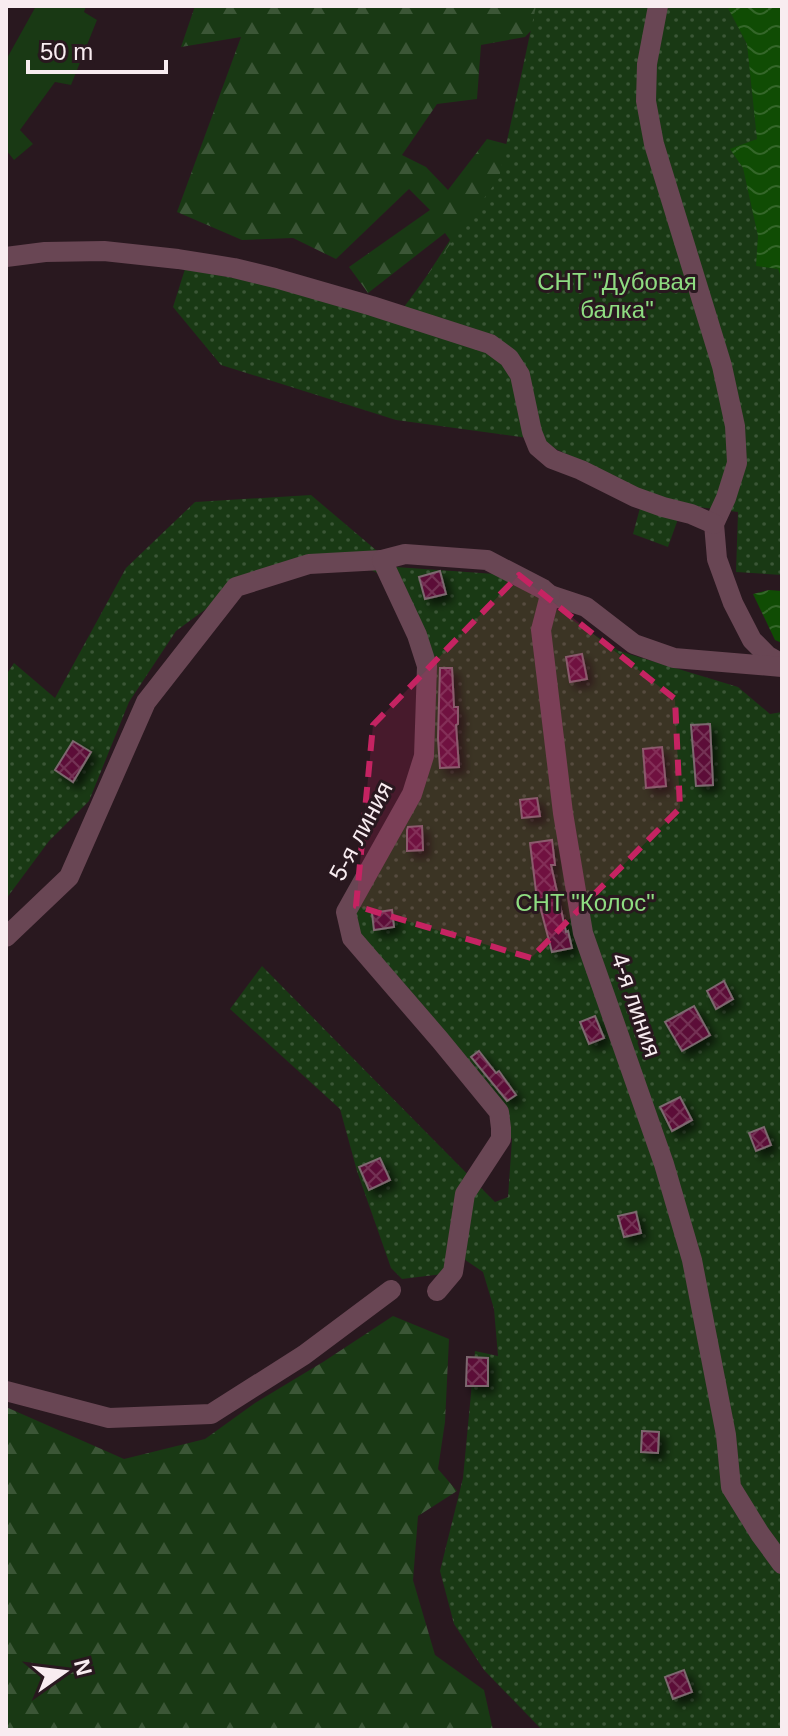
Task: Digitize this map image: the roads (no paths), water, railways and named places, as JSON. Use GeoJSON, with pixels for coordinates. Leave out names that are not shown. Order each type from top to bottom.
{"type":"FeatureCollection","features":[{"type":"Feature","properties":{"kind":"street"},"geometry":{"type":"LineString","coordinates":[[658,6],[647,64],[646,101],[654,144],[722,366],[735,426],[737,463],[714,524],[717,559],[733,603],[752,640],[782,666]]}},
{"type":"Feature","properties":{"kind":"street"},"geometry":{"type":"LineString","coordinates":[[6,257],[45,252],[104,251],[234,268],[372,306],[490,344],[509,358],[520,375],[532,432],[538,447],[552,459],[635,497],[714,524]]}},
{"type":"Feature","properties":{"kind":"street"},"geometry":{"type":"LineString","coordinates":[[6,937],[69,877],[146,702],[236,587],[309,564],[382,560],[405,554],[487,560],[550,595],[586,607],[634,644],[674,658],[782,666]]}},
{"type":"Feature","properties":{"kind":"street","name":"5-я линия"},"geometry":{"type":"LineString","coordinates":[[382,560],[417,635],[427,666],[424,756],[412,794],[346,912],[352,938],[499,1112],[501,1128],[501,1139],[465,1194],[453,1272],[437,1291]]}},
{"type":"Feature","properties":{"kind":"street","name":"4-я линия"},"geometry":{"type":"LineString","coordinates":[[550,595],[541,630],[563,813],[583,933],[664,1164],[692,1260],[726,1435],[731,1487],[782,1564]]}},
{"type":"Feature","properties":{"kind":"street"},"geometry":{"type":"LineString","coordinates":[[6,1391],[109,1418],[211,1414],[304,1355],[391,1290]]}},
{"type":"Feature","properties":{"kind":"water"},"geometry":{"type":"Polygon","coordinates":[[[727,6],[782,6],[782,280],[778,269],[756,266],[758,236],[743,168],[730,149],[757,139],[747,44],[727,6]]]}},
{"type":"Feature","properties":{"kind":"water"},"geometry":{"type":"Polygon","coordinates":[[[782,591],[782,643],[775,640],[753,594],[782,591]]]}},
{"type":"Feature","properties":{"kind":"park label","name":"СНТ \"Дубовая балка\""},"geometry":{"type":"Point","coordinates":[617,296]}},
{"type":"Feature","properties":{"kind":"park label","name":"СНТ \"Колос\""},"geometry":{"type":"Point","coordinates":[585,903]}}]}
